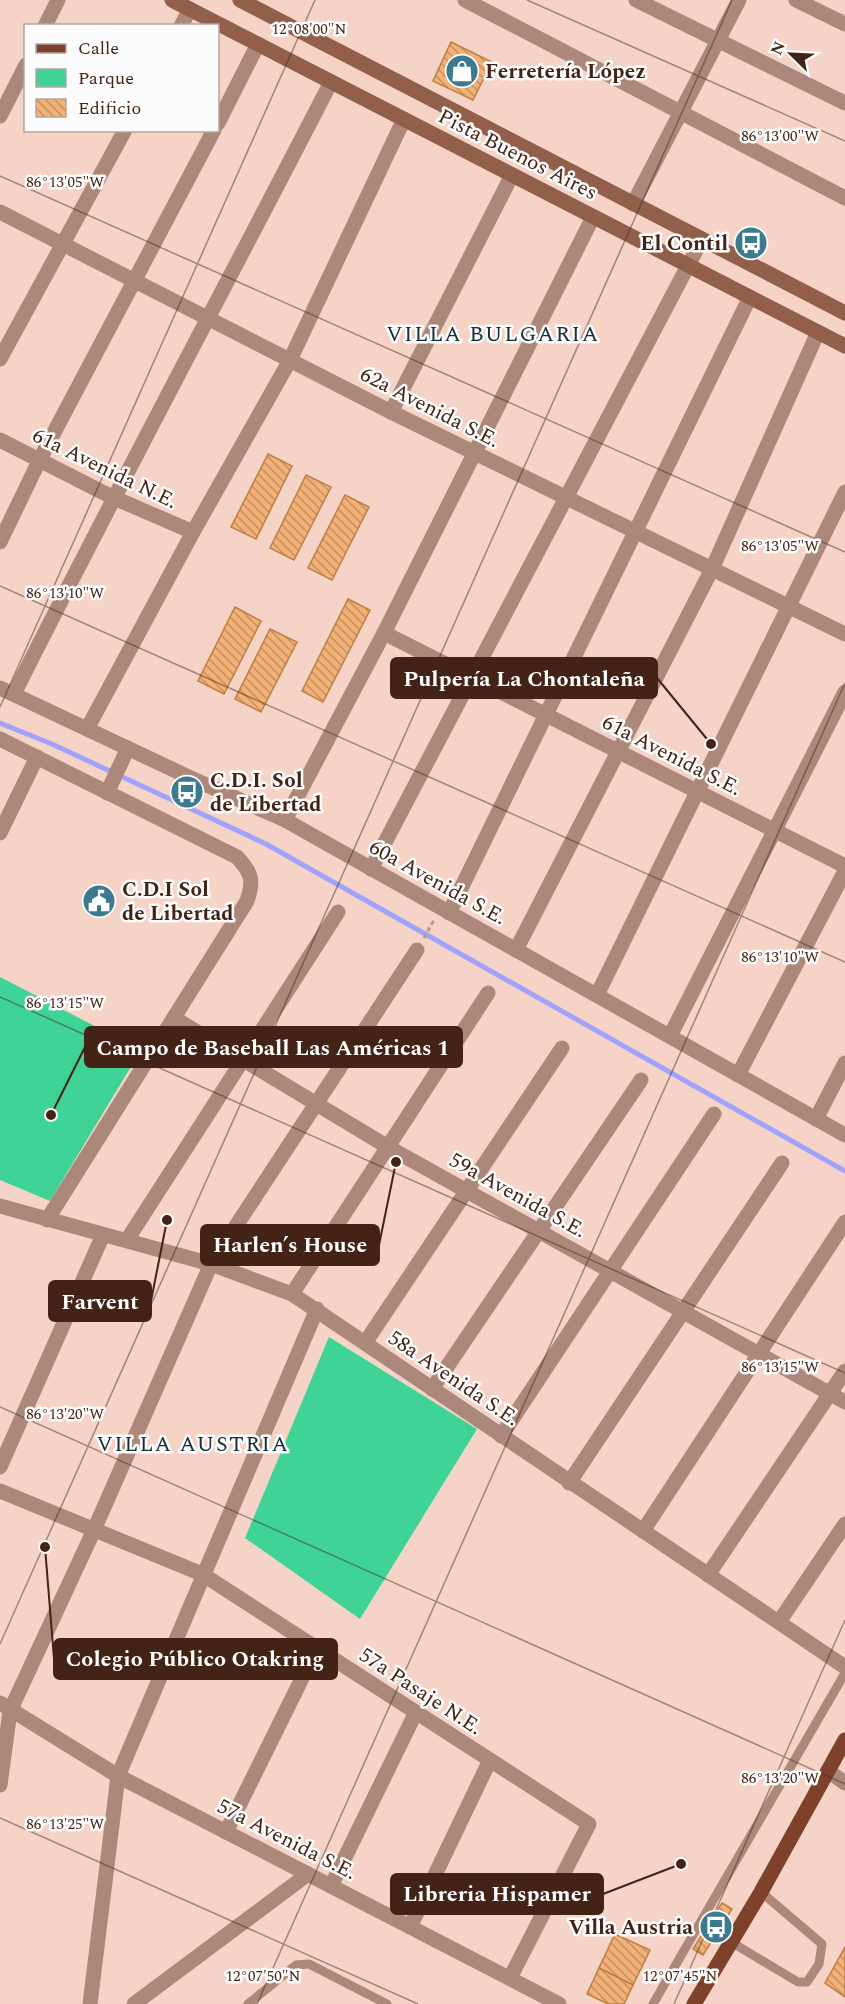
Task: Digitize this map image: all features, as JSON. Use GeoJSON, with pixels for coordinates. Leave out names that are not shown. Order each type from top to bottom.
{"type":"FeatureCollection","features":[{"type":"Feature","properties":{"kind":"main road","name":"Pista Buenos Aires"},"geometry":{"type":"LineString","coordinates":[[172,0],[845,346]]}},
{"type":"Feature","properties":{"kind":"main road","name":"Pista Buenos Aires"},"geometry":{"type":"LineString","coordinates":[[244,1],[845,313]]}},
{"type":"Feature","properties":{"kind":"main road"},"geometry":{"type":"LineString","coordinates":[[694,2004],[845,1740]]}},
{"type":"Feature","properties":{"kind":"street"},"geometry":{"type":"LineString","coordinates":[[46,24],[58,0]]}},
{"type":"Feature","properties":{"kind":"street"},"geometry":{"type":"LineString","coordinates":[[465,0],[845,198]]}},
{"type":"Feature","properties":{"kind":"street"},"geometry":{"type":"LineString","coordinates":[[636,0],[845,103]]}},
{"type":"Feature","properties":{"kind":"street"},"geometry":{"type":"LineString","coordinates":[[633,204],[739,0]]}},
{"type":"Feature","properties":{"kind":"street"},"geometry":{"type":"LineString","coordinates":[[796,0],[845,24]]}},
{"type":"Feature","properties":{"kind":"street"},"geometry":{"type":"LineString","coordinates":[[183,24],[190,9]]}},
{"type":"Feature","properties":{"kind":"street"},"geometry":{"type":"LineString","coordinates":[[219,121],[258,44]]}},
{"type":"Feature","properties":{"kind":"street"},"geometry":{"type":"LineString","coordinates":[[0,116],[24,69]]}},
{"type":"Feature","properties":{"kind":"street"},"geometry":{"type":"LineString","coordinates":[[7,691],[210,319],[331,82]]}},
{"type":"Feature","properties":{"kind":"street"},"geometry":{"type":"LineString","coordinates":[[87,729],[193,532],[290,360],[404,119]]}},
{"type":"Feature","properties":{"kind":"street"},"geometry":{"type":"LineString","coordinates":[[0,359],[124,132]]}},
{"type":"Feature","properties":{"kind":"street"},"geometry":{"type":"LineString","coordinates":[[0,542],[39,459],[136,281],[213,132]]}},
{"type":"Feature","properties":{"kind":"street"},"geometry":{"type":"LineString","coordinates":[[392,412],[512,175]]}},
{"type":"Feature","properties":{"kind":"street","name":"62a Avenida S.E."},"geometry":{"type":"LineString","coordinates":[[0,212],[392,412],[845,634]]}},
{"type":"Feature","properties":{"kind":"street"},"geometry":{"type":"LineString","coordinates":[[285,820],[384,633],[593,217]]}},
{"type":"Feature","properties":{"kind":"street"},"geometry":{"type":"LineString","coordinates":[[371,869],[702,239]]}},
{"type":"Feature","properties":{"kind":"street"},"geometry":{"type":"LineString","coordinates":[[442,916],[547,716],[750,297]]}},
{"type":"Feature","properties":{"kind":"street"},"geometry":{"type":"LineString","coordinates":[[516,950],[620,752],[712,569],[818,332]]}},
{"type":"Feature","properties":{"kind":"street","name":"61a Avenida N.E."},"geometry":{"type":"LineString","coordinates":[[0,440],[112,497],[193,532]]}},
{"type":"Feature","properties":{"kind":"street"},"geometry":{"type":"LineString","coordinates":[[597,995],[845,492]]}},
{"type":"Feature","properties":{"kind":"street","name":"61a Avenida S.E."},"geometry":{"type":"LineString","coordinates":[[384,633],[845,866]]}},
{"type":"Feature","properties":{"kind":"street","name":"60a Avenida S.E."},"geometry":{"type":"LineString","coordinates":[[7,691],[285,820],[371,869],[442,916],[516,950],[845,1135]]}},
{"type":"Feature","properties":{"kind":"street"},"geometry":{"type":"LineString","coordinates":[[670,1036],[845,692]]}},
{"type":"Feature","properties":{"kind":"street"},"geometry":{"type":"LineString","coordinates":[[0,739],[110,787],[237,857],[249,870],[253,883],[247,901],[47,1220]]}},
{"type":"Feature","properties":{"kind":"street"},"geometry":{"type":"LineString","coordinates":[[110,787],[128,748]]}},
{"type":"Feature","properties":{"kind":"street"},"geometry":{"type":"LineString","coordinates":[[0,833],[37,757]]}},
{"type":"Feature","properties":{"kind":"street"},"geometry":{"type":"LineString","coordinates":[[738,1074],[845,871]]}},
{"type":"Feature","properties":{"kind":"street"},"geometry":{"type":"LineString","coordinates":[[127,1240],[338,912]]}},
{"type":"Feature","properties":{"kind":"street"},"geometry":{"type":"LineString","coordinates":[[0,1785],[5,1707],[94,1530],[211,1264],[417,950]]}},
{"type":"Feature","properties":{"kind":"street"},"geometry":{"type":"LineString","coordinates":[[292,1294],[489,993]]}},
{"type":"Feature","properties":{"kind":"street","name":"59a Avenida S.E."},"geometry":{"type":"LineString","coordinates":[[174,1018],[388,1147],[845,1402]]}},
{"type":"Feature","properties":{"kind":"street"},"geometry":{"type":"LineString","coordinates":[[365,1342],[561,1048]]}},
{"type":"Feature","properties":{"kind":"street"},"geometry":{"type":"LineString","coordinates":[[816,1119],[845,1063]]}},
{"type":"Feature","properties":{"kind":"street"},"geometry":{"type":"LineString","coordinates":[[432,1389],[641,1080]]}},
{"type":"Feature","properties":{"kind":"street"},"geometry":{"type":"LineString","coordinates":[[501,1436],[714,1114]]}},
{"type":"Feature","properties":{"kind":"street"},"geometry":{"type":"LineString","coordinates":[[569,1483],[782,1163]]}},
{"type":"Feature","properties":{"kind":"street","name":"58a Avenida S.E."},"geometry":{"type":"LineString","coordinates":[[0,1206],[211,1264],[292,1294],[845,1667]]}},
{"type":"Feature","properties":{"kind":"street"},"geometry":{"type":"LineString","coordinates":[[643,1531],[845,1222]]}},
{"type":"Feature","properties":{"kind":"street"},"geometry":{"type":"LineString","coordinates":[[0,1467],[103,1235]]}},
{"type":"Feature","properties":{"kind":"street"},"geometry":{"type":"LineString","coordinates":[[90,2004],[118,1776],[202,1574],[317,1309]]}},
{"type":"Feature","properties":{"kind":"street"},"geometry":{"type":"LineString","coordinates":[[708,1575],[845,1371]]}},
{"type":"Feature","properties":{"kind":"street","name":"57a Pasaje N.E."},"geometry":{"type":"LineString","coordinates":[[0,1491],[202,1574],[589,1824],[510,1978]]}},
{"type":"Feature","properties":{"kind":"street"},"geometry":{"type":"LineString","coordinates":[[779,1622],[845,1524]]}},
{"type":"Feature","properties":{"kind":"street"},"geometry":{"type":"LineString","coordinates":[[226,1832],[317,1648]]}},
{"type":"Feature","properties":{"kind":"street","name":"57a Avenida S.E."},"geometry":{"type":"LineString","coordinates":[[5,1707],[118,1776],[560,2004]]}},
{"type":"Feature","properties":{"kind":"street"},"geometry":{"type":"LineString","coordinates":[[331,1886],[416,1712]]}},
{"type":"Feature","properties":{"kind":"street"},"geometry":{"type":"LineString","coordinates":[[410,1927],[490,1761]]}},
{"type":"Feature","properties":{"kind":"street"},"geometry":{"type":"LineString","coordinates":[[828,1771],[845,1783]]}},
{"type":"Feature","properties":{"kind":"street"},"geometry":{"type":"LineString","coordinates":[[134,2004],[308,1874]]}},
{"type":"Feature","properties":{"kind":"lane"},"geometry":{"type":"LineString","coordinates":[[653,2004],[845,1673]]}},
{"type":"Feature","properties":{"kind":"lane"},"geometry":{"type":"LineString","coordinates":[[731,1942],[798,1982],[807,1982],[819,1964],[822,1944],[760,1892]]}},
{"type":"Feature","properties":{"kind":"lane"},"geometry":{"type":"LineString","coordinates":[[248,2004],[296,1965],[309,1964],[387,2004]]}},
{"type":"Feature","properties":{"kind":"path"},"geometry":{"type":"LineString","coordinates":[[417,950],[442,916]]}},
{"type":"Feature","properties":{"kind":"green space"},"geometry":{"type":"Polygon","coordinates":[[[0,977],[141,1050],[50,1201],[0,1180],[0,977]]]}},
{"type":"Feature","properties":{"kind":"green space"},"geometry":{"type":"Polygon","coordinates":[[[329,1337],[477,1429],[360,1619],[245,1538],[329,1337]]]}},
{"type":"Feature","properties":{"kind":"building","name":"Ferretería López"},"geometry":{"type":"Polygon","coordinates":[[[451,42],[492,62],[473,100],[433,81],[451,42]]]}},
{"type":"Feature","properties":{"kind":"building"},"geometry":{"type":"Polygon","coordinates":[[[268,454],[292,466],[256,539],[231,527],[268,454]]]}},
{"type":"Feature","properties":{"kind":"building"},"geometry":{"type":"Polygon","coordinates":[[[306,475],[331,487],[294,560],[270,548],[306,475]]]}},
{"type":"Feature","properties":{"kind":"building"},"geometry":{"type":"Polygon","coordinates":[[[345,495],[369,507],[332,580],[308,568],[345,495]]]}},
{"type":"Feature","properties":{"kind":"building"},"geometry":{"type":"Polygon","coordinates":[[[348,599],[370,610],[323,702],[302,691],[348,599]]]}},
{"type":"Feature","properties":{"kind":"building"},"geometry":{"type":"Polygon","coordinates":[[[235,607],[261,621],[224,694],[198,681],[235,607]]]}},
{"type":"Feature","properties":{"kind":"building"},"geometry":{"type":"Polygon","coordinates":[[[270,629],[297,642],[261,712],[235,699],[270,629]]]}},
{"type":"Feature","properties":{"kind":"building"},"geometry":{"type":"Polygon","coordinates":[[[722,1903],[732,1909],[703,1955],[693,1949],[722,1903]]]}},
{"type":"Feature","properties":{"kind":"building"},"geometry":{"type":"Polygon","coordinates":[[[615,1934],[650,1950],[633,1985],[599,1968],[615,1934]]]}},
{"type":"Feature","properties":{"kind":"building"},"geometry":{"type":"Polygon","coordinates":[[[845,1947],[845,1997],[825,1983],[845,1947]]]}},
{"type":"Feature","properties":{"kind":"building"},"geometry":{"type":"Polygon","coordinates":[[[599,1968],[633,1985],[624,2004],[608,2004],[587,1994],[599,1968]]]}},
{"type":"Feature","properties":{"kind":"waterway"},"geometry":{"type":"LineString","coordinates":[[0,723],[52,744],[266,844],[845,1171]]}},
{"type":"Feature","properties":{"kind":"place","name":"Ferretería López"},"geometry":{"type":"Point","coordinates":[462,71]}},
{"type":"Feature","properties":{"kind":"place","name":"El Contil"},"geometry":{"type":"Point","coordinates":[751,243]}},
{"type":"Feature","properties":{"kind":"place","name":"Pulpería La Chontaleña"},"geometry":{"type":"Point","coordinates":[711,744]}},
{"type":"Feature","properties":{"kind":"place","name":"C.D.I. Sol de Libertad"},"geometry":{"type":"Point","coordinates":[187,792]}},
{"type":"Feature","properties":{"kind":"place","name":"C.D.I Sol de Libertad"},"geometry":{"type":"Point","coordinates":[99,901]}},
{"type":"Feature","properties":{"kind":"place","name":"Campo de Baseball Las Américas 1"},"geometry":{"type":"Point","coordinates":[51,1115]}},
{"type":"Feature","properties":{"kind":"place","name":"Harlen’s House"},"geometry":{"type":"Point","coordinates":[396,1162]}},
{"type":"Feature","properties":{"kind":"place","name":"Farvent"},"geometry":{"type":"Point","coordinates":[167,1220]}},
{"type":"Feature","properties":{"kind":"place","name":"Colegio Público Otakring"},"geometry":{"type":"Point","coordinates":[45,1547]}},
{"type":"Feature","properties":{"kind":"place","name":"Libreria Hispamer"},"geometry":{"type":"Point","coordinates":[681,1864]}},
{"type":"Feature","properties":{"kind":"place","name":"Villa Austria"},"geometry":{"type":"Point","coordinates":[716,1927]}},
{"type":"Feature","properties":{"kind":"district","name":"VILLA BULGARIA"},"geometry":{"type":"Point","coordinates":[493,333]}},
{"type":"Feature","properties":{"kind":"district","name":"VILLA AUSTRIA"},"geometry":{"type":"Point","coordinates":[193,1443]}}]}
